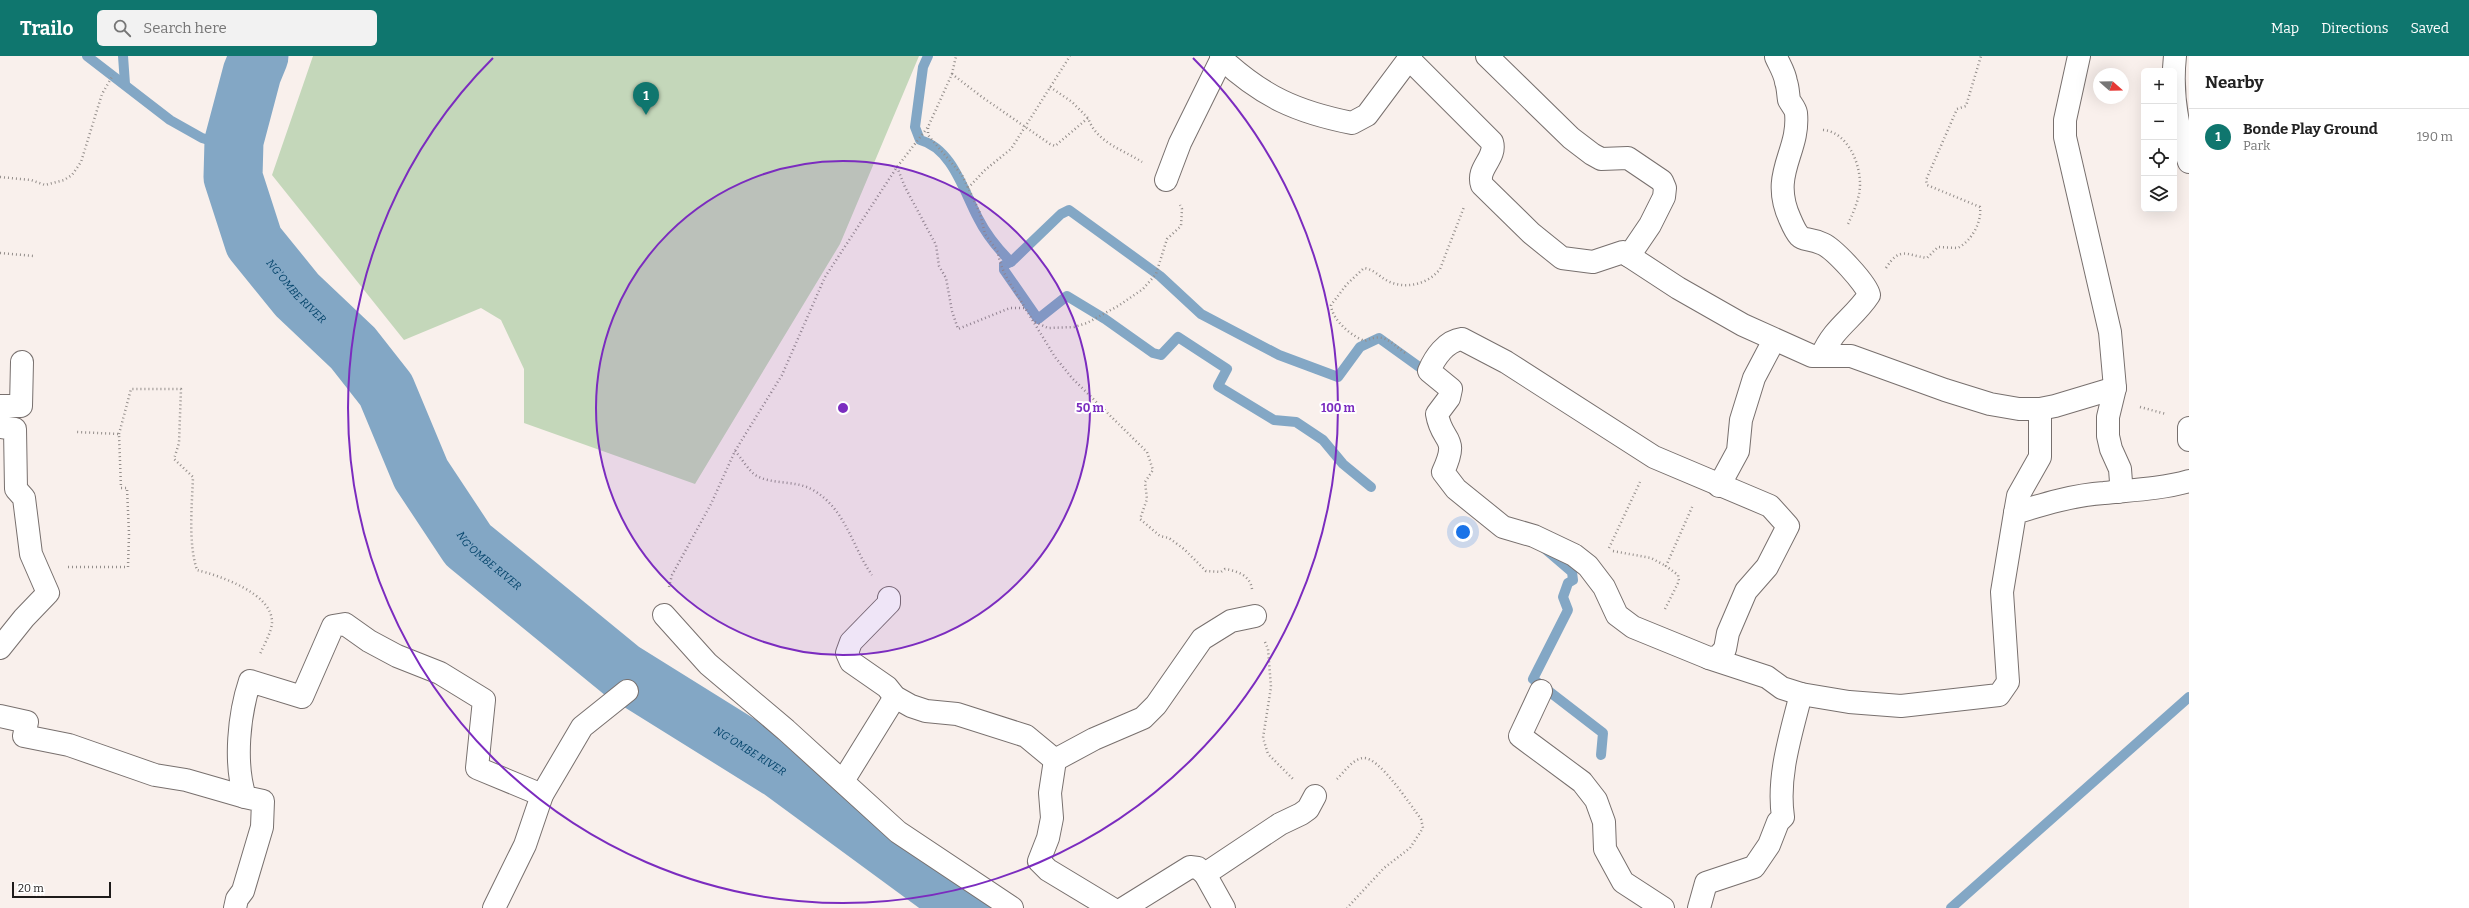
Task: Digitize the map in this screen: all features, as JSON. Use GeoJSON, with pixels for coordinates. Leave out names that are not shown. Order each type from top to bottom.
{"type":"FeatureCollection","features":[{"type":"Feature","properties":{"kind":"street"},"geometry":{"type":"LineString","coordinates":[[1487,56],[1571,138],[1592,154],[1601,159],[1628,158],[1662,180],[1665,188],[1664,197],[1650,225],[1629,256]]}},
{"type":"Feature","properties":{"kind":"street"},"geometry":{"type":"LineString","coordinates":[[1775,56],[1786,80],[1789,100],[1796,112],[1795,129],[1784,169],[1781,189],[1784,205],[1797,235],[1806,240],[1823,244],[1834,253],[1868,290],[1869,295],[1863,304],[1836,329],[1822,355]]}},
{"type":"Feature","properties":{"kind":"street"},"geometry":{"type":"LineString","coordinates":[[2078,56],[2065,120],[2065,137],[2110,332],[2114,391],[2108,416],[2108,436],[2111,449],[2120,469],[2121,482],[2118,492]]}},
{"type":"Feature","properties":{"kind":"street"},"geometry":{"type":"LineString","coordinates":[[2175,56],[2175,105],[2178,127],[2189,162]]}},
{"type":"Feature","properties":{"kind":"street"},"geometry":{"type":"LineString","coordinates":[[1166,180],[1180,143],[1222,57],[1242,78],[1296,109],[1352,123],[1367,115],[1410,58],[1492,142],[1493,153],[1481,173],[1482,185],[1531,233],[1562,258],[1593,262],[1606,259],[1615,252],[1623,252],[1697,300],[1774,340],[1812,356],[1850,356],[1945,390],[1990,404],[2019,409],[2040,409],[2114,391]]}},
{"type":"Feature","properties":{"kind":"street"},"geometry":{"type":"LineString","coordinates":[[1709,658],[1718,657],[1725,649],[1728,633],[1746,591],[1767,567],[1788,526],[1770,506],[1712,483],[1654,457],[1506,362],[1462,339],[1454,340],[1445,348],[1429,371],[1451,389],[1449,398],[1437,414],[1438,421],[1450,442],[1451,456],[1443,472],[1456,489],[1503,527],[1526,533],[1574,555],[1588,566],[1604,587],[1617,615],[1633,627],[1709,658],[1767,677],[1782,688],[1801,694],[1877,705],[1901,706],[1999,695],[2008,682],[2002,592],[2018,496],[2040,457],[2040,409]]}},
{"type":"Feature","properties":{"kind":"street"},"geometry":{"type":"LineString","coordinates":[[1712,483],[1738,451],[1741,420],[1754,378],[1774,340]]}},
{"type":"Feature","properties":{"kind":"street"},"geometry":{"type":"LineString","coordinates":[[0,406],[21,406],[22,362]]}},
{"type":"Feature","properties":{"kind":"street"},"geometry":{"type":"LineString","coordinates":[[0,427],[15,429],[16,489],[24,498],[31,554],[48,593],[24,618],[0,648]]}},
{"type":"Feature","properties":{"kind":"street"},"geometry":{"type":"LineString","coordinates":[[2189,428],[2189,440]]}},
{"type":"Feature","properties":{"kind":"street"},"geometry":{"type":"LineString","coordinates":[[2015,513],[2046,503],[2104,492],[2146,490],[2189,481]]}},
{"type":"Feature","properties":{"kind":"street"},"geometry":{"type":"LineString","coordinates":[[889,598],[889,603],[851,642],[847,653],[851,662],[888,687],[895,697],[911,706],[926,711],[957,714],[1026,736],[1055,760]]}},
{"type":"Feature","properties":{"kind":"street"},"geometry":{"type":"LineString","coordinates":[[664,615],[708,664],[780,725],[898,832],[1012,908]]}},
{"type":"Feature","properties":{"kind":"street"},"geometry":{"type":"LineString","coordinates":[[1055,760],[1094,739],[1120,730],[1143,718],[1156,705],[1202,639],[1231,621],[1256,616]]}},
{"type":"Feature","properties":{"kind":"street"},"geometry":{"type":"LineString","coordinates":[[245,797],[239,778],[242,715],[250,681],[302,697],[333,626],[345,624],[374,644],[397,656],[440,673],[484,700],[477,768],[542,795]]}},
{"type":"Feature","properties":{"kind":"street"},"geometry":{"type":"LineString","coordinates":[[494,908],[525,845],[542,795],[582,727],[626,691]]}},
{"type":"Feature","properties":{"kind":"street"},"geometry":{"type":"LineString","coordinates":[[1541,691],[1520,736],[1582,782],[1596,800],[1604,822],[1605,849],[1623,882],[1663,908]]}},
{"type":"Feature","properties":{"kind":"street"},"geometry":{"type":"LineString","coordinates":[[1699,908],[1706,883],[1754,867],[1769,845],[1778,822],[1783,817],[1780,799],[1785,762],[1801,694]]}},
{"type":"Feature","properties":{"kind":"street"},"geometry":{"type":"LineString","coordinates":[[842,781],[895,697]]}},
{"type":"Feature","properties":{"kind":"street"},"geometry":{"type":"LineString","coordinates":[[0,716],[27,722],[24,736],[68,745],[154,775],[186,780],[263,801],[262,827],[246,885],[235,908]]}},
{"type":"Feature","properties":{"kind":"street"},"geometry":{"type":"LineString","coordinates":[[1055,760],[1050,792],[1052,818],[1048,838],[1039,860],[1048,870],[1111,908]]}},
{"type":"Feature","properties":{"kind":"street"},"geometry":{"type":"LineString","coordinates":[[1205,874],[1280,824],[1301,814],[1308,809],[1315,796]]}},
{"type":"Feature","properties":{"kind":"street"},"geometry":{"type":"LineString","coordinates":[[1124,908],[1190,866],[1198,868],[1205,874],[1224,908]]}},
{"type":"Feature","properties":{"kind":"path"},"geometry":{"type":"LineString","coordinates":[[664,615],[672,575],[711,504],[735,451],[782,376],[826,277],[898,167],[928,127],[952,74],[956,56]]}},
{"type":"Feature","properties":{"kind":"path"},"geometry":{"type":"LineString","coordinates":[[968,188],[985,170],[1011,149],[1070,56]]}},
{"type":"Feature","properties":{"kind":"path"},"geometry":{"type":"LineString","coordinates":[[1869,295],[1896,255],[1909,253],[1927,258],[1938,247],[1958,248],[1970,237],[1977,226],[1980,207],[1927,185],[1926,180],[1957,109],[1966,106],[1981,56]]}},
{"type":"Feature","properties":{"kind":"path"},"geometry":{"type":"LineString","coordinates":[[0,177],[31,180],[45,185],[64,180],[72,175],[81,162],[102,94],[113,74]]}},
{"type":"Feature","properties":{"kind":"path"},"geometry":{"type":"LineString","coordinates":[[952,74],[1024,127],[1055,146],[1088,118]]}},
{"type":"Feature","properties":{"kind":"path"},"geometry":{"type":"LineString","coordinates":[[1034,322],[1048,328],[1061,329],[1087,324],[1143,289],[1156,274],[1167,239],[1182,226],[1182,209],[1164,176],[1131,155],[1115,149],[1091,127],[1088,118],[1072,102],[1050,87]]}},
{"type":"Feature","properties":{"kind":"path"},"geometry":{"type":"LineString","coordinates":[[928,127],[928,135],[962,175],[980,213],[985,234],[998,252],[998,260],[1001,269],[1055,357],[1072,378],[1148,452],[1152,470],[1145,482],[1147,499],[1140,519],[1160,536],[1169,538],[1184,549],[1206,571],[1221,572],[1225,569],[1246,576],[1251,583],[1256,616],[1268,649],[1271,687],[1263,738],[1268,754],[1308,793],[1315,796],[1324,791],[1355,762],[1362,758],[1371,758],[1383,769],[1421,819],[1423,828],[1410,848],[1384,868],[1347,908]]}},
{"type":"Feature","properties":{"kind":"path"},"geometry":{"type":"LineString","coordinates":[[1795,129],[1829,131],[1844,141],[1853,154],[1858,169],[1861,183],[1859,194],[1834,253]]}},
{"type":"Feature","properties":{"kind":"path"},"geometry":{"type":"LineString","coordinates":[[898,167],[905,187],[936,245],[939,266],[946,278],[952,311],[958,329],[1010,308],[1025,308]]}},
{"type":"Feature","properties":{"kind":"path"},"geometry":{"type":"LineString","coordinates":[[1429,371],[1383,338],[1372,337],[1365,342],[1352,335],[1334,315],[1331,305],[1354,276],[1364,268],[1368,268],[1387,281],[1404,286],[1429,281],[1440,269],[1460,214],[1482,185]]}},
{"type":"Feature","properties":{"kind":"path"},"geometry":{"type":"LineString","coordinates":[[0,253],[34,256]]}},
{"type":"Feature","properties":{"kind":"path"},"geometry":{"type":"LineString","coordinates":[[48,593],[53,583],[60,580],[64,567],[80,565],[128,567],[128,518],[126,488],[121,488],[119,434],[131,388],[181,389],[179,444],[174,459],[193,477],[192,528],[197,570],[234,583],[254,595],[269,608],[272,623],[250,681]]}},
{"type":"Feature","properties":{"kind":"path"},"geometry":{"type":"LineString","coordinates":[[2114,391],[2128,405],[2164,413],[2189,428]]}},
{"type":"Feature","properties":{"kind":"path"},"geometry":{"type":"LineString","coordinates":[[76,432],[119,434]]}},
{"type":"Feature","properties":{"kind":"path"},"geometry":{"type":"LineString","coordinates":[[735,451],[756,476],[800,484],[814,490],[831,504],[845,522],[870,572],[889,598]]}},
{"type":"Feature","properties":{"kind":"path"},"geometry":{"type":"LineString","coordinates":[[1654,457],[1616,530],[1609,551],[1631,553],[1666,566],[1678,575],[1678,581],[1654,636]]}},
{"type":"Feature","properties":{"kind":"path"},"geometry":{"type":"LineString","coordinates":[[1666,566],[1712,483]]}},
{"type":"Feature","properties":{"kind":"green space"},"geometry":{"type":"Polygon","coordinates":[[[313,56],[919,56],[840,244],[695,484],[524,423],[524,369],[501,320],[481,308],[404,340],[272,175],[313,56]]]}},
{"type":"Feature","properties":{"kind":"waterway"},"geometry":{"type":"LineString","coordinates":[[87,56],[170,120],[202,138],[222,144],[234,141]]}},
{"type":"Feature","properties":{"kind":"waterway"},"geometry":{"type":"LineString","coordinates":[[123,56],[125,84]]}},
{"type":"Feature","properties":{"kind":"waterway","name":"NG'OMBE RIVER"},"geometry":{"type":"LineString","coordinates":[[259,56],[252,73],[234,141],[233,177],[254,242],[297,295],[353,348],[386,390],[421,474],[468,545],[622,671],[781,770],[969,908]]}},
{"type":"Feature","properties":{"kind":"waterway"},"geometry":{"type":"LineString","coordinates":[[928,56],[923,67],[915,127],[920,140],[941,152],[949,161],[985,230],[997,247],[1011,262],[1004,265],[1004,270],[1038,319],[1067,296],[1105,319],[1153,353],[1161,355],[1178,337],[1227,369],[1218,386],[1274,420],[1296,422],[1323,440],[1343,464],[1371,487]]}},
{"type":"Feature","properties":{"kind":"waterway"},"geometry":{"type":"LineString","coordinates":[[1011,262],[1061,214],[1069,210],[1160,276],[1201,314],[1279,355],[1338,377],[1360,347],[1379,338],[1429,374]]}},
{"type":"Feature","properties":{"kind":"waterway"},"geometry":{"type":"LineString","coordinates":[[1544,548],[1572,572],[1573,580],[1568,583],[1563,597],[1568,610],[1533,679],[1603,733],[1601,755]]}},
{"type":"Feature","properties":{"kind":"waterway"},"geometry":{"type":"LineString","coordinates":[[1951,908],[2189,697]]}},
{"type":"Feature","properties":{"kind":"place","name":"Bonde Play Ground"},"geometry":{"type":"Point","coordinates":[646,115]}}]}
